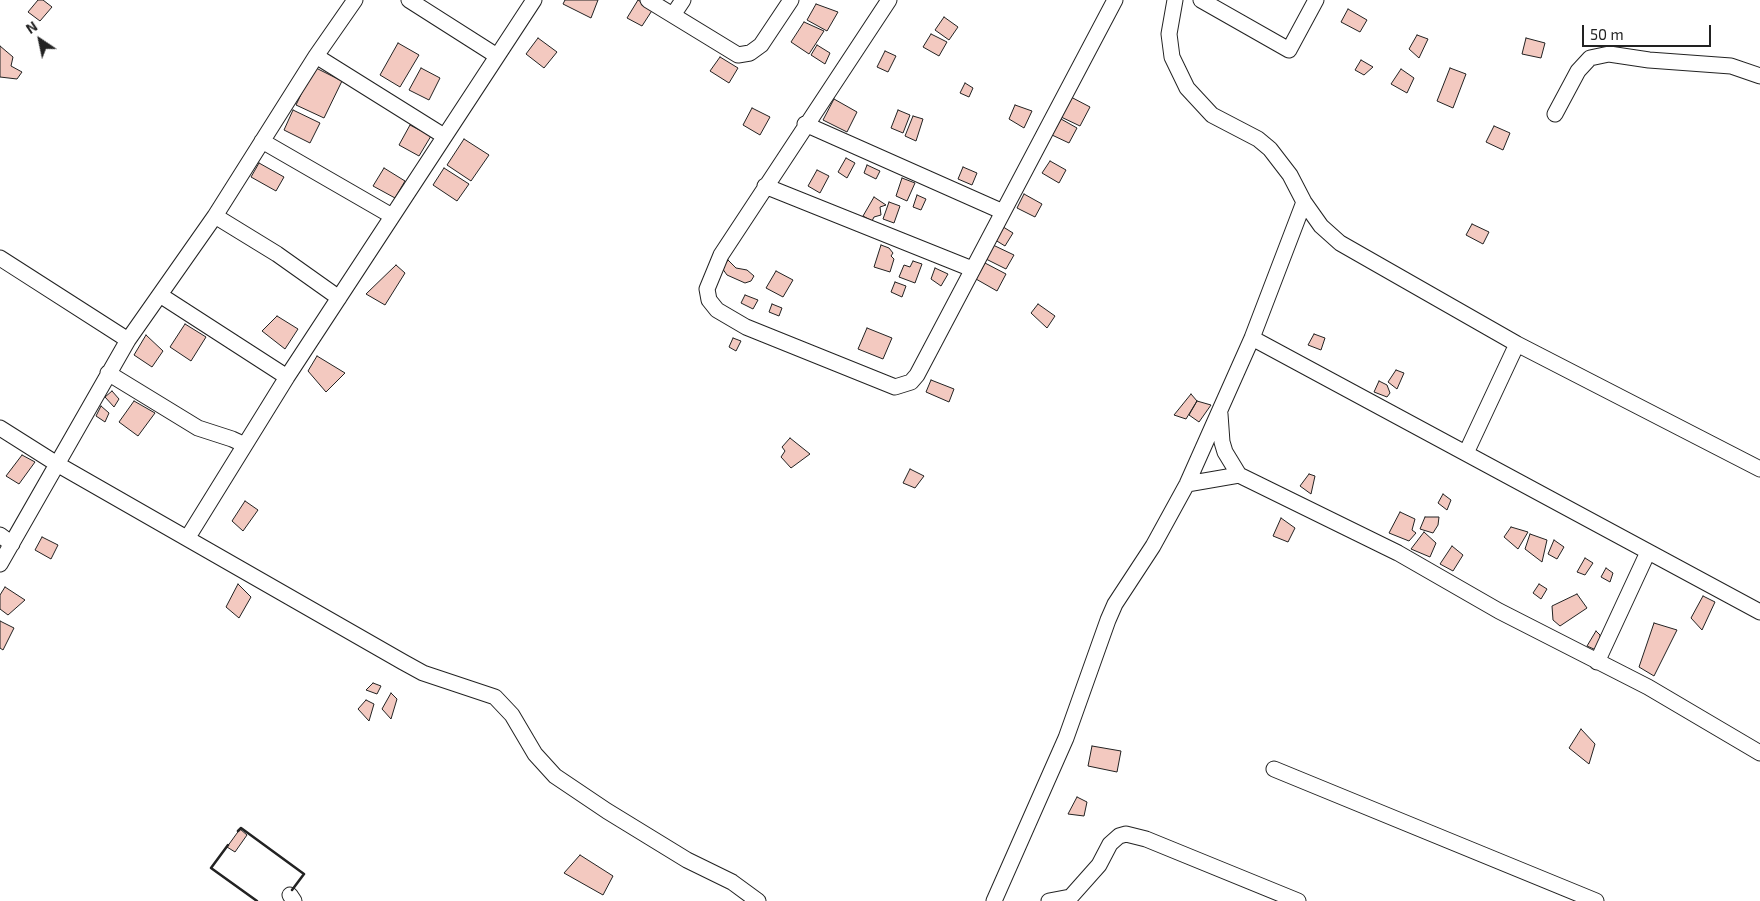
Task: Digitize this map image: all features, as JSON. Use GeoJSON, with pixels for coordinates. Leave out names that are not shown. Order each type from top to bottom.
{"type":"FeatureCollection","features":[{"type":"Feature","properties":{"kind":"street"},"geometry":{"type":"LineString","coordinates":[[0,564],[6,539],[57,464],[128,340],[215,216],[316,56],[355,0]]}},
{"type":"Feature","properties":{"kind":"street"},"geometry":{"type":"LineString","coordinates":[[409,0],[497,56]]}},
{"type":"Feature","properties":{"kind":"street"},"geometry":{"type":"LineString","coordinates":[[188,538],[286,377],[534,0]]}},
{"type":"Feature","properties":{"kind":"street"},"geometry":{"type":"LineString","coordinates":[[648,0],[738,55],[745,54],[761,45],[791,0]]}},
{"type":"Feature","properties":{"kind":"street"},"geometry":{"type":"LineString","coordinates":[[672,15],[683,0]]}},
{"type":"Feature","properties":{"kind":"street"},"geometry":{"type":"LineString","coordinates":[[889,0],[805,124],[721,255],[707,289],[709,300],[717,310],[746,327],[895,387],[911,382],[917,375],[1115,0]]}},
{"type":"Feature","properties":{"kind":"street"},"geometry":{"type":"LineString","coordinates":[[1175,0],[1169,34],[1172,57],[1187,88],[1212,115],[1258,139],[1270,149],[1290,175],[1304,202],[1321,226],[1354,253],[1517,344],[1760,469]]}},
{"type":"Feature","properties":{"kind":"street"},"geometry":{"type":"LineString","coordinates":[[1201,0],[1289,50],[1316,0]]}},
{"type":"Feature","properties":{"kind":"street"},"geometry":{"type":"LineString","coordinates":[[1554,114],[1578,71],[1590,58],[1609,54],[1649,60],[1731,66],[1760,76]]}},
{"type":"Feature","properties":{"kind":"street"},"geometry":{"type":"LineString","coordinates":[[316,56],[444,136]]}},
{"type":"Feature","properties":{"kind":"street"},"geometry":{"type":"LineString","coordinates":[[805,124],[1002,211]]}},
{"type":"Feature","properties":{"kind":"street"},"geometry":{"type":"LineString","coordinates":[[262,141],[392,216]]}},
{"type":"Feature","properties":{"kind":"street"},"geometry":{"type":"LineString","coordinates":[[765,186],[972,270]]}},
{"type":"Feature","properties":{"kind":"street"},"geometry":{"type":"LineString","coordinates":[[994,901],[1066,738],[1115,604],[1149,553],[1187,484],[1252,338],[1304,202]]}},
{"type":"Feature","properties":{"kind":"street"},"geometry":{"type":"LineString","coordinates":[[215,216],[277,254],[339,298]]}},
{"type":"Feature","properties":{"kind":"street"},"geometry":{"type":"LineString","coordinates":[[0,258],[128,340]]}},
{"type":"Feature","properties":{"kind":"street"},"geometry":{"type":"LineString","coordinates":[[160,295],[286,377]]}},
{"type":"Feature","properties":{"kind":"street"},"geometry":{"type":"LineString","coordinates":[[1252,338],[1760,612]]}},
{"type":"Feature","properties":{"kind":"street"},"geometry":{"type":"LineString","coordinates":[[1466,453],[1517,344]]}},
{"type":"Feature","properties":{"kind":"street"},"geometry":{"type":"LineString","coordinates":[[108,373],[198,428],[232,438],[244,446]]}},
{"type":"Feature","properties":{"kind":"street"},"geometry":{"type":"LineString","coordinates":[[1220,409],[1222,442],[1225,452],[1239,475],[1398,553],[1499,612],[1648,687],[1760,752]]}},
{"type":"Feature","properties":{"kind":"street"},"geometry":{"type":"LineString","coordinates":[[0,428],[57,464],[423,673],[495,697],[508,710],[535,754],[555,776],[607,811],[687,860],[732,882],[758,901]]}},
{"type":"Feature","properties":{"kind":"street"},"geometry":{"type":"LineString","coordinates":[[1187,484],[1239,475]]}},
{"type":"Feature","properties":{"kind":"street"},"geometry":{"type":"LineString","coordinates":[[1597,662],[1648,552]]}},
{"type":"Feature","properties":{"kind":"street"},"geometry":{"type":"LineString","coordinates":[[1274,769],[1596,901]]}},
{"type":"Feature","properties":{"kind":"street"},"geometry":{"type":"LineString","coordinates":[[1049,901],[1069,899],[1082,887],[1099,865],[1110,844],[1119,836],[1126,834],[1146,839],[1298,901]]}},
{"type":"Feature","properties":{"kind":"building"},"geometry":{"type":"Polygon","coordinates":[[[38,0],[43,0],[52,7],[40,21],[28,12],[38,0]]]}},
{"type":"Feature","properties":{"kind":"building"},"geometry":{"type":"Polygon","coordinates":[[[565,0],[598,0],[591,18],[563,4],[565,0]]]}},
{"type":"Feature","properties":{"kind":"building"},"geometry":{"type":"Polygon","coordinates":[[[638,0],[653,9],[642,26],[627,18],[638,0]]]}},
{"type":"Feature","properties":{"kind":"building"},"geometry":{"type":"Polygon","coordinates":[[[816,4],[838,12],[827,31],[807,20],[816,4]]]}},
{"type":"Feature","properties":{"kind":"building"},"geometry":{"type":"Polygon","coordinates":[[[1348,9],[1367,20],[1360,32],[1341,22],[1348,9]]]}},
{"type":"Feature","properties":{"kind":"building"},"geometry":{"type":"Polygon","coordinates":[[[944,17],[958,27],[949,40],[935,30],[944,17]]]}},
{"type":"Feature","properties":{"kind":"building"},"geometry":{"type":"Polygon","coordinates":[[[804,22],[824,31],[809,54],[791,42],[804,22]]]}},
{"type":"Feature","properties":{"kind":"building"},"geometry":{"type":"Polygon","coordinates":[[[931,34],[947,42],[939,56],[923,47],[931,34]]]}},
{"type":"Feature","properties":{"kind":"building"},"geometry":{"type":"Polygon","coordinates":[[[1417,35],[1428,39],[1419,58],[1409,49],[1417,35]]]}},
{"type":"Feature","properties":{"kind":"building"},"geometry":{"type":"Polygon","coordinates":[[[538,38],[557,52],[544,68],[526,54],[538,38]]]}},
{"type":"Feature","properties":{"kind":"building"},"geometry":{"type":"Polygon","coordinates":[[[1526,38],[1545,43],[1541,58],[1522,54],[1526,38]]]}},
{"type":"Feature","properties":{"kind":"building"},"geometry":{"type":"Polygon","coordinates":[[[398,43],[419,55],[400,87],[380,75],[398,43]]]}},
{"type":"Feature","properties":{"kind":"building"},"geometry":{"type":"Polygon","coordinates":[[[817,45],[830,53],[825,64],[811,55],[817,45]]]}},
{"type":"Feature","properties":{"kind":"building"},"geometry":{"type":"Polygon","coordinates":[[[0,46],[13,57],[11,66],[22,72],[17,79],[0,77],[0,46]]]}},
{"type":"Feature","properties":{"kind":"building"},"geometry":{"type":"Polygon","coordinates":[[[885,51],[896,56],[888,72],[877,67],[885,51]]]}},
{"type":"Feature","properties":{"kind":"building"},"geometry":{"type":"Polygon","coordinates":[[[720,57],[738,68],[729,83],[710,71],[720,57]]]}},
{"type":"Feature","properties":{"kind":"building"},"geometry":{"type":"Polygon","coordinates":[[[1361,60],[1373,67],[1364,75],[1355,70],[1361,60]]]}},
{"type":"Feature","properties":{"kind":"building"},"geometry":{"type":"Polygon","coordinates":[[[314,67],[342,81],[324,118],[296,105],[314,67]]]}},
{"type":"Feature","properties":{"kind":"building"},"geometry":{"type":"Polygon","coordinates":[[[421,68],[440,78],[429,100],[409,90],[421,68]]]}},
{"type":"Feature","properties":{"kind":"building"},"geometry":{"type":"Polygon","coordinates":[[[1450,68],[1466,74],[1453,108],[1437,101],[1450,68]]]}},
{"type":"Feature","properties":{"kind":"building"},"geometry":{"type":"Polygon","coordinates":[[[1401,69],[1414,78],[1407,93],[1391,84],[1401,69]]]}},
{"type":"Feature","properties":{"kind":"building"},"geometry":{"type":"Polygon","coordinates":[[[965,83],[973,88],[969,97],[960,93],[965,83]]]}},
{"type":"Feature","properties":{"kind":"building"},"geometry":{"type":"Polygon","coordinates":[[[1069,96],[1090,107],[1080,126],[1059,116],[1069,96]]]}},
{"type":"Feature","properties":{"kind":"building"},"geometry":{"type":"Polygon","coordinates":[[[834,99],[857,112],[847,132],[823,120],[834,99]]]}},
{"type":"Feature","properties":{"kind":"building"},"geometry":{"type":"Polygon","coordinates":[[[1015,105],[1032,111],[1024,128],[1009,119],[1015,105]]]}},
{"type":"Feature","properties":{"kind":"building"},"geometry":{"type":"Polygon","coordinates":[[[752,108],[770,117],[760,135],[743,125],[752,108]]]}},
{"type":"Feature","properties":{"kind":"building"},"geometry":{"type":"Polygon","coordinates":[[[293,110],[320,123],[310,143],[284,130],[293,110]]]}},
{"type":"Feature","properties":{"kind":"building"},"geometry":{"type":"Polygon","coordinates":[[[898,110],[910,115],[903,133],[891,128],[898,110]]]}},
{"type":"Feature","properties":{"kind":"building"},"geometry":{"type":"Polygon","coordinates":[[[913,116],[923,119],[916,141],[905,136],[913,116]]]}},
{"type":"Feature","properties":{"kind":"building"},"geometry":{"type":"Polygon","coordinates":[[[1061,119],[1077,128],[1069,143],[1052,135],[1061,119]]]}},
{"type":"Feature","properties":{"kind":"building"},"geometry":{"type":"Polygon","coordinates":[[[410,125],[431,136],[419,156],[399,145],[410,125]]]}},
{"type":"Feature","properties":{"kind":"building"},"geometry":{"type":"Polygon","coordinates":[[[1494,126],[1510,133],[1503,150],[1486,142],[1494,126]]]}},
{"type":"Feature","properties":{"kind":"building"},"geometry":{"type":"Polygon","coordinates":[[[464,139],[489,155],[471,181],[447,165],[464,139]]]}},
{"type":"Feature","properties":{"kind":"building"},"geometry":{"type":"Polygon","coordinates":[[[846,158],[855,163],[847,178],[838,172],[846,158]]]}},
{"type":"Feature","properties":{"kind":"building"},"geometry":{"type":"Polygon","coordinates":[[[1050,161],[1066,170],[1059,183],[1042,173],[1050,161]]]}},
{"type":"Feature","properties":{"kind":"building"},"geometry":{"type":"Polygon","coordinates":[[[259,163],[284,177],[276,191],[251,177],[259,163]]]}},
{"type":"Feature","properties":{"kind":"building"},"geometry":{"type":"Polygon","coordinates":[[[867,165],[880,171],[876,179],[864,173],[867,165]]]}},
{"type":"Feature","properties":{"kind":"building"},"geometry":{"type":"Polygon","coordinates":[[[963,167],[977,173],[972,185],[958,179],[963,167]]]}},
{"type":"Feature","properties":{"kind":"building"},"geometry":{"type":"Polygon","coordinates":[[[384,168],[405,181],[395,198],[373,186],[384,168]]]}},
{"type":"Feature","properties":{"kind":"building"},"geometry":{"type":"Polygon","coordinates":[[[444,168],[469,184],[457,201],[433,185],[444,168]]]}},
{"type":"Feature","properties":{"kind":"building"},"geometry":{"type":"Polygon","coordinates":[[[817,170],[829,176],[820,193],[808,186],[817,170]]]}},
{"type":"Feature","properties":{"kind":"building"},"geometry":{"type":"Polygon","coordinates":[[[902,178],[915,183],[907,201],[896,196],[902,178]]]}},
{"type":"Feature","properties":{"kind":"building"},"geometry":{"type":"Polygon","coordinates":[[[1024,194],[1042,204],[1035,217],[1017,208],[1024,194]]]}},
{"type":"Feature","properties":{"kind":"building"},"geometry":{"type":"Polygon","coordinates":[[[917,195],[926,199],[921,210],[913,207],[917,195]]]}},
{"type":"Feature","properties":{"kind":"building"},"geometry":{"type":"Polygon","coordinates":[[[874,197],[886,205],[880,207],[881,215],[874,217],[872,221],[863,216],[874,197]]]}},
{"type":"Feature","properties":{"kind":"building"},"geometry":{"type":"Polygon","coordinates":[[[889,202],[900,206],[894,223],[883,219],[889,202]]]}},
{"type":"Feature","properties":{"kind":"building"},"geometry":{"type":"Polygon","coordinates":[[[1472,224],[1489,232],[1483,244],[1466,235],[1472,224]]]}},
{"type":"Feature","properties":{"kind":"building"},"geometry":{"type":"Polygon","coordinates":[[[1000,225],[1013,233],[1005,246],[992,238],[1000,225]]]}},
{"type":"Feature","properties":{"kind":"building"},"geometry":{"type":"Polygon","coordinates":[[[881,245],[889,248],[893,253],[891,256],[894,259],[890,272],[874,267],[881,245]]]}},
{"type":"Feature","properties":{"kind":"building"},"geometry":{"type":"Polygon","coordinates":[[[993,245],[1014,255],[1006,269],[986,259],[993,245]]]}},
{"type":"Feature","properties":{"kind":"building"},"geometry":{"type":"Polygon","coordinates":[[[728,260],[736,268],[747,270],[754,276],[751,281],[745,283],[727,275],[722,268],[728,260]]]}},
{"type":"Feature","properties":{"kind":"building"},"geometry":{"type":"Polygon","coordinates":[[[913,261],[922,264],[915,283],[899,277],[904,265],[910,267],[913,261]]]}},
{"type":"Feature","properties":{"kind":"building"},"geometry":{"type":"Polygon","coordinates":[[[985,263],[1006,274],[997,291],[976,279],[985,263]]]}},
{"type":"Feature","properties":{"kind":"building"},"geometry":{"type":"Polygon","coordinates":[[[396,265],[405,273],[385,305],[366,294],[396,265]]]}},
{"type":"Feature","properties":{"kind":"building"},"geometry":{"type":"Polygon","coordinates":[[[935,268],[948,274],[941,286],[931,279],[935,268]]]}},
{"type":"Feature","properties":{"kind":"building"},"geometry":{"type":"Polygon","coordinates":[[[776,271],[793,280],[783,297],[766,288],[776,271]]]}},
{"type":"Feature","properties":{"kind":"building"},"geometry":{"type":"Polygon","coordinates":[[[895,282],[906,286],[902,297],[891,292],[895,282]]]}},
{"type":"Feature","properties":{"kind":"building"},"geometry":{"type":"Polygon","coordinates":[[[745,295],[758,300],[753,309],[741,303],[745,295]]]}},
{"type":"Feature","properties":{"kind":"building"},"geometry":{"type":"Polygon","coordinates":[[[772,304],[782,308],[779,316],[769,312],[772,304]]]}},
{"type":"Feature","properties":{"kind":"building"},"geometry":{"type":"Polygon","coordinates":[[[1038,304],[1055,316],[1047,328],[1031,313],[1038,304]]]}},
{"type":"Feature","properties":{"kind":"building"},"geometry":{"type":"Polygon","coordinates":[[[277,316],[298,329],[285,349],[262,331],[277,316]]]}},
{"type":"Feature","properties":{"kind":"building"},"geometry":{"type":"Polygon","coordinates":[[[185,324],[206,337],[191,361],[170,347],[185,324]]]}},
{"type":"Feature","properties":{"kind":"building"},"geometry":{"type":"Polygon","coordinates":[[[867,328],[892,338],[883,359],[858,349],[867,328]]]}},
{"type":"Feature","properties":{"kind":"building"},"geometry":{"type":"Polygon","coordinates":[[[1314,334],[1325,338],[1321,350],[1308,345],[1314,334]]]}},
{"type":"Feature","properties":{"kind":"building"},"geometry":{"type":"Polygon","coordinates":[[[146,335],[163,351],[152,367],[134,355],[146,335]]]}},
{"type":"Feature","properties":{"kind":"building"},"geometry":{"type":"Polygon","coordinates":[[[733,338],[741,341],[736,351],[729,347],[733,338]]]}},
{"type":"Feature","properties":{"kind":"building"},"geometry":{"type":"Polygon","coordinates":[[[317,356],[345,373],[326,392],[308,371],[317,356]]]}},
{"type":"Feature","properties":{"kind":"building"},"geometry":{"type":"Polygon","coordinates":[[[1396,370],[1404,373],[1397,389],[1388,382],[1396,370]]]}},
{"type":"Feature","properties":{"kind":"building"},"geometry":{"type":"Polygon","coordinates":[[[931,380],[954,389],[949,402],[926,392],[931,380]]]}},
{"type":"Feature","properties":{"kind":"building"},"geometry":{"type":"Polygon","coordinates":[[[1379,381],[1387,385],[1390,393],[1387,397],[1374,392],[1379,381]]]}},
{"type":"Feature","properties":{"kind":"building"},"geometry":{"type":"Polygon","coordinates":[[[112,391],[119,399],[114,407],[105,397],[112,391]]]}},
{"type":"Feature","properties":{"kind":"building"},"geometry":{"type":"Polygon","coordinates":[[[1191,394],[1197,401],[1186,419],[1174,415],[1191,394]]]}},
{"type":"Feature","properties":{"kind":"building"},"geometry":{"type":"Polygon","coordinates":[[[134,401],[155,413],[138,436],[119,422],[134,401]]]}},
{"type":"Feature","properties":{"kind":"building"},"geometry":{"type":"Polygon","coordinates":[[[1197,401],[1211,405],[1199,422],[1189,415],[1197,401]]]}},
{"type":"Feature","properties":{"kind":"building"},"geometry":{"type":"Polygon","coordinates":[[[101,406],[109,413],[105,422],[96,416],[101,406]]]}},
{"type":"Feature","properties":{"kind":"building"},"geometry":{"type":"Polygon","coordinates":[[[790,438],[810,454],[791,468],[781,457],[785,451],[782,447],[790,438]]]}},
{"type":"Feature","properties":{"kind":"building"},"geometry":{"type":"Polygon","coordinates":[[[22,455],[35,462],[19,484],[6,476],[22,455]]]}},
{"type":"Feature","properties":{"kind":"building"},"geometry":{"type":"Polygon","coordinates":[[[910,469],[924,476],[915,488],[903,483],[910,469]]]}},
{"type":"Feature","properties":{"kind":"building"},"geometry":{"type":"Polygon","coordinates":[[[1309,474],[1315,476],[1311,494],[1300,486],[1309,474]]]}},
{"type":"Feature","properties":{"kind":"building"},"geometry":{"type":"Polygon","coordinates":[[[1443,494],[1451,500],[1447,510],[1438,503],[1443,494]]]}},
{"type":"Feature","properties":{"kind":"building"},"geometry":{"type":"Polygon","coordinates":[[[245,501],[258,510],[243,531],[232,521],[245,501]]]}},
{"type":"Feature","properties":{"kind":"building"},"geometry":{"type":"Polygon","coordinates":[[[1400,512],[1415,519],[1412,530],[1416,533],[1409,541],[1389,533],[1400,512]]]}},
{"type":"Feature","properties":{"kind":"building"},"geometry":{"type":"Polygon","coordinates":[[[1425,517],[1439,517],[1438,525],[1433,533],[1420,529],[1425,517]]]}},
{"type":"Feature","properties":{"kind":"building"},"geometry":{"type":"Polygon","coordinates":[[[1281,518],[1295,528],[1288,542],[1273,536],[1281,518]]]}},
{"type":"Feature","properties":{"kind":"building"},"geometry":{"type":"Polygon","coordinates":[[[1511,527],[1528,532],[1518,549],[1504,537],[1511,527]]]}},
{"type":"Feature","properties":{"kind":"building"},"geometry":{"type":"Polygon","coordinates":[[[1424,532],[1436,543],[1430,557],[1411,549],[1424,532]]]}},
{"type":"Feature","properties":{"kind":"building"},"geometry":{"type":"Polygon","coordinates":[[[1530,534],[1547,540],[1542,562],[1525,549],[1530,534]]]}},
{"type":"Feature","properties":{"kind":"building"},"geometry":{"type":"Polygon","coordinates":[[[42,537],[58,545],[51,559],[35,550],[42,537]]]}},
{"type":"Feature","properties":{"kind":"building"},"geometry":{"type":"Polygon","coordinates":[[[1554,540],[1564,547],[1557,559],[1548,554],[1554,540]]]}},
{"type":"Feature","properties":{"kind":"building"},"geometry":{"type":"Polygon","coordinates":[[[1452,546],[1463,555],[1453,571],[1440,564],[1452,546]]]}},
{"type":"Feature","properties":{"kind":"building"},"geometry":{"type":"Polygon","coordinates":[[[1585,558],[1593,563],[1585,575],[1577,572],[1585,558]]]}},
{"type":"Feature","properties":{"kind":"building"},"geometry":{"type":"Polygon","coordinates":[[[1606,568],[1613,573],[1610,582],[1601,577],[1606,568]]]}},
{"type":"Feature","properties":{"kind":"building"},"geometry":{"type":"Polygon","coordinates":[[[238,584],[251,597],[239,618],[226,607],[238,584]]]}},
{"type":"Feature","properties":{"kind":"building"},"geometry":{"type":"Polygon","coordinates":[[[1539,584],[1547,589],[1541,599],[1533,593],[1539,584]]]}},
{"type":"Feature","properties":{"kind":"building"},"geometry":{"type":"Polygon","coordinates":[[[5,587],[25,600],[8,615],[0,609],[0,595],[5,587]]]}},
{"type":"Feature","properties":{"kind":"building"},"geometry":{"type":"Polygon","coordinates":[[[1577,594],[1587,608],[1560,626],[1553,620],[1552,606],[1577,594]]]}},
{"type":"Feature","properties":{"kind":"building"},"geometry":{"type":"Polygon","coordinates":[[[1703,596],[1715,602],[1702,630],[1691,618],[1703,596]]]}},
{"type":"Feature","properties":{"kind":"building"},"geometry":{"type":"Polygon","coordinates":[[[0,621],[14,628],[3,650],[0,648],[0,621]]]}},
{"type":"Feature","properties":{"kind":"building"},"geometry":{"type":"Polygon","coordinates":[[[1654,623],[1677,630],[1654,676],[1639,667],[1654,623]]]}},
{"type":"Feature","properties":{"kind":"building"},"geometry":{"type":"Polygon","coordinates":[[[1596,631],[1600,635],[1600,643],[1596,650],[1587,646],[1596,631]]]}},
{"type":"Feature","properties":{"kind":"building"},"geometry":{"type":"Polygon","coordinates":[[[373,683],[381,686],[377,694],[366,690],[373,683]]]}},
{"type":"Feature","properties":{"kind":"building"},"geometry":{"type":"Polygon","coordinates":[[[391,693],[397,699],[391,719],[382,709],[391,693]]]}},
{"type":"Feature","properties":{"kind":"building"},"geometry":{"type":"Polygon","coordinates":[[[366,700],[374,704],[369,721],[358,709],[366,700]]]}},
{"type":"Feature","properties":{"kind":"building"},"geometry":{"type":"Polygon","coordinates":[[[1581,729],[1595,744],[1589,764],[1569,748],[1581,729]]]}},
{"type":"Feature","properties":{"kind":"building"},"geometry":{"type":"Polygon","coordinates":[[[1092,746],[1121,751],[1117,772],[1088,766],[1092,746]]]}},
{"type":"Feature","properties":{"kind":"building"},"geometry":{"type":"Polygon","coordinates":[[[1077,797],[1087,802],[1084,816],[1068,814],[1077,797]]]}},
{"type":"Feature","properties":{"kind":"building"},"geometry":{"type":"Polygon","coordinates":[[[240,829],[247,835],[235,852],[227,847],[240,829]]]}},
{"type":"Feature","properties":{"kind":"building"},"geometry":{"type":"Polygon","coordinates":[[[580,855],[613,876],[603,895],[564,873],[580,855]]]}},
{"type":"Feature","properties":{"kind":"wall"},"geometry":{"type":"LineString","coordinates":[[238,831],[241,828],[304,874],[292,890]]}},
{"type":"Feature","properties":{"kind":"wall"},"geometry":{"type":"LineString","coordinates":[[228,845],[211,868],[257,901]]}}]}
